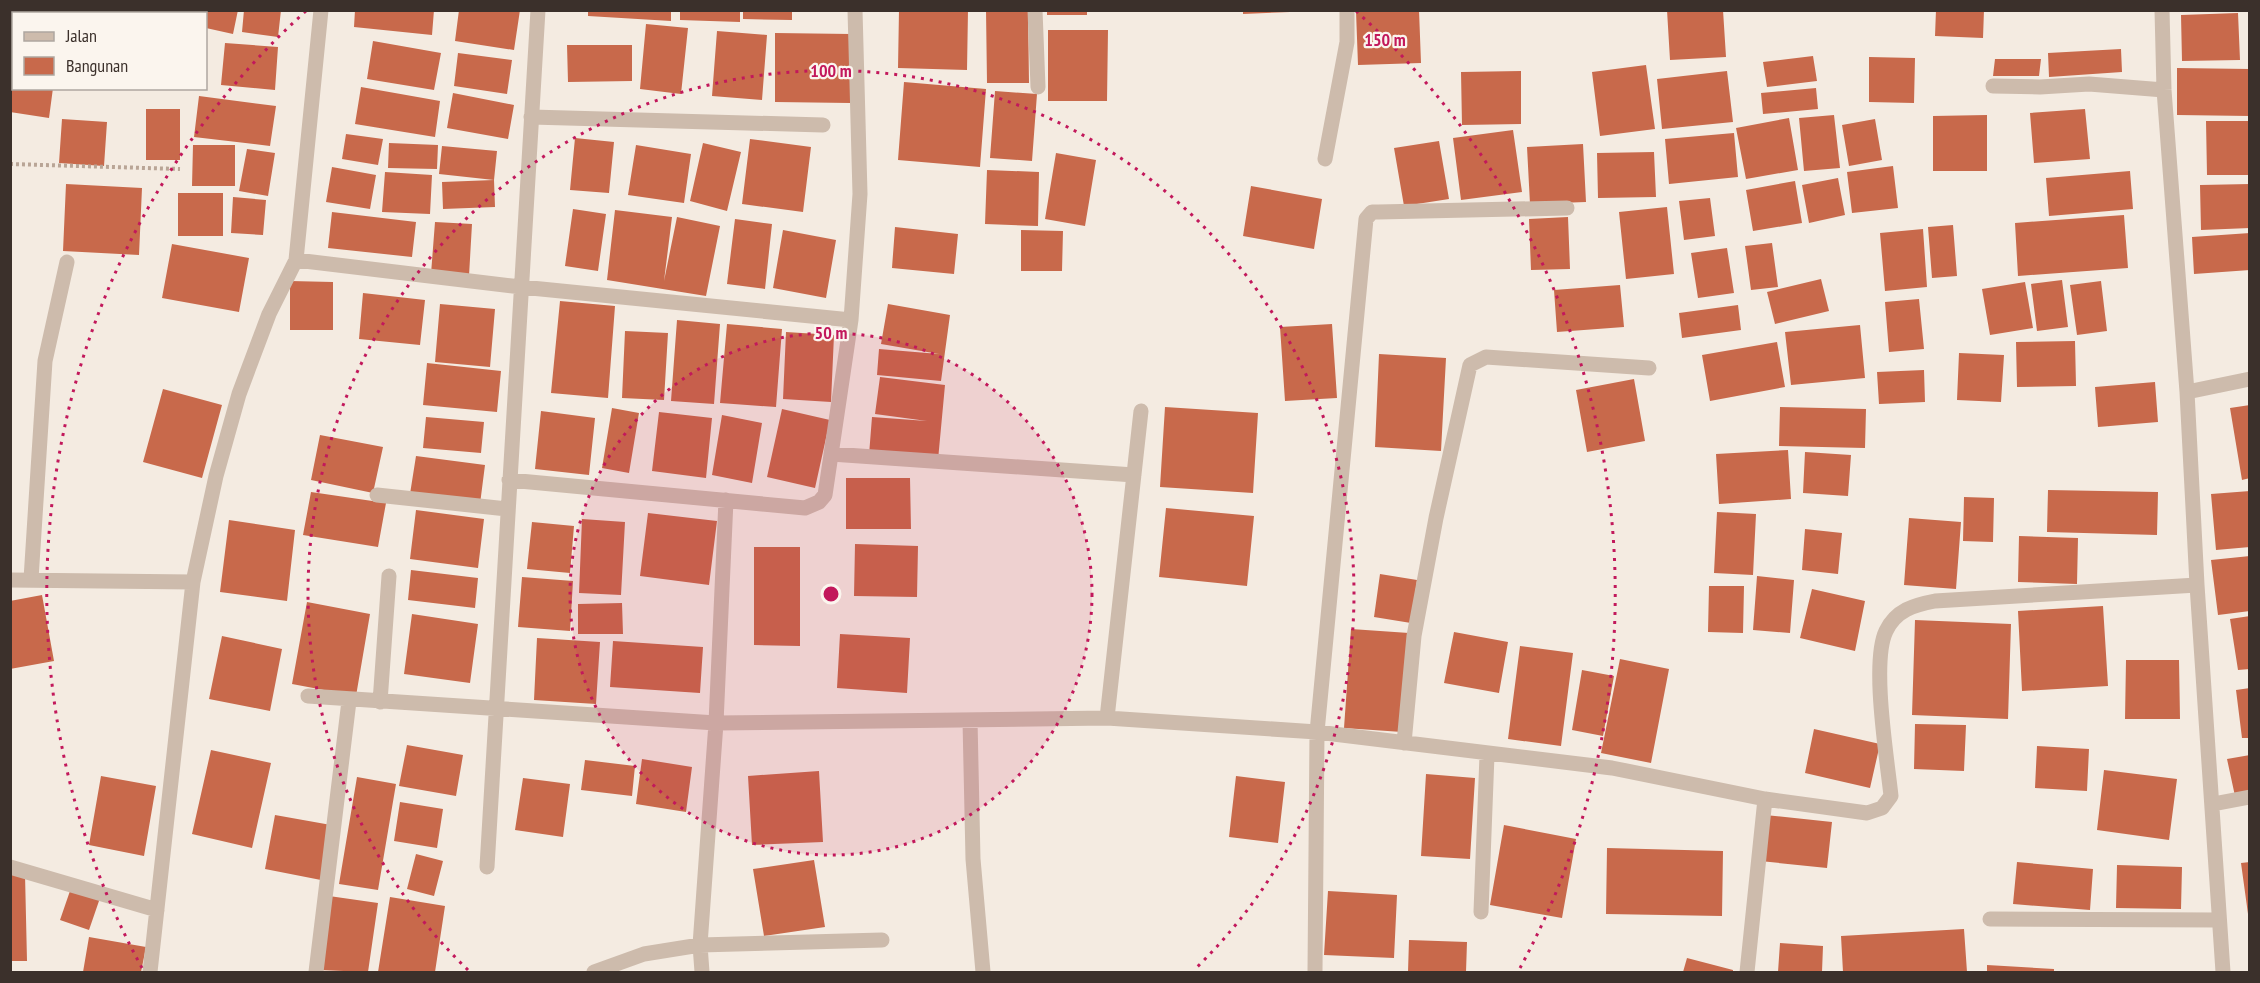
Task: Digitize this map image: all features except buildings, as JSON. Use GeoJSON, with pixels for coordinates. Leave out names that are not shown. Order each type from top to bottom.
{"type":"FeatureCollection","features":[{"type":"Feature","properties":{"kind":"street"},"geometry":{"type":"LineString","coordinates":[[150,972],[193,582],[216,476],[239,394],[268,314],[296,260],[321,10]]}},
{"type":"Feature","properties":{"kind":"street"},"geometry":{"type":"LineString","coordinates":[[487,867],[538,10]]}},
{"type":"Feature","properties":{"kind":"street"},"geometry":{"type":"LineString","coordinates":[[509,480],[805,508],[813,506],[825,495],[851,320],[860,194],[855,10]]}},
{"type":"Feature","properties":{"kind":"street"},"geometry":{"type":"LineString","coordinates":[[1035,10],[1038,87]]}},
{"type":"Feature","properties":{"kind":"street"},"geometry":{"type":"LineString","coordinates":[[1325,159],[1347,42],[1347,10]]}},
{"type":"Feature","properties":{"kind":"street"},"geometry":{"type":"LineString","coordinates":[[2162,10],[2164,90],[2187,392],[2197,585],[2223,972]]}},
{"type":"Feature","properties":{"kind":"street"},"geometry":{"type":"LineString","coordinates":[[1993,86],[2040,87],[2089,84],[2164,90]]}},
{"type":"Feature","properties":{"kind":"street"},"geometry":{"type":"LineString","coordinates":[[531,117],[823,125]]}},
{"type":"Feature","properties":{"kind":"street"},"geometry":{"type":"LineString","coordinates":[[1315,972],[1317,732],[1366,219],[1372,212],[1567,207]]}},
{"type":"Feature","properties":{"kind":"street"},"geometry":{"type":"LineString","coordinates":[[296,260],[521,287],[851,320]]}},
{"type":"Feature","properties":{"kind":"street"},"geometry":{"type":"LineString","coordinates":[[31,579],[45,361],[67,262]]}},
{"type":"Feature","properties":{"kind":"street"},"geometry":{"type":"LineString","coordinates":[[1404,743],[1414,636],[1436,518],[1470,365],[1486,357],[1649,368]]}},
{"type":"Feature","properties":{"kind":"street"},"geometry":{"type":"LineString","coordinates":[[2187,392],[2250,379]]}},
{"type":"Feature","properties":{"kind":"street"},"geometry":{"type":"LineString","coordinates":[[1107,718],[1141,411]]}},
{"type":"Feature","properties":{"kind":"street"},"geometry":{"type":"LineString","coordinates":[[831,454],[1134,475]]}},
{"type":"Feature","properties":{"kind":"street"},"geometry":{"type":"LineString","coordinates":[[377,495],[507,508]]}},
{"type":"Feature","properties":{"kind":"street"},"geometry":{"type":"LineString","coordinates":[[702,972],[700,945],[716,723],[726,500]]}},
{"type":"Feature","properties":{"kind":"street"},"geometry":{"type":"LineString","coordinates":[[380,702],[389,576]]}},
{"type":"Feature","properties":{"kind":"street"},"geometry":{"type":"LineString","coordinates":[[10,580],[193,582]]}},
{"type":"Feature","properties":{"kind":"street"},"geometry":{"type":"LineString","coordinates":[[308,696],[349,701],[716,723],[1107,718],[1317,732],[1487,755],[1612,768],[1765,799],[1862,812],[1878,810],[1888,803],[1891,796],[1880,656],[1886,630],[1899,614],[1914,604],[2197,585]]}},
{"type":"Feature","properties":{"kind":"street"},"geometry":{"type":"LineString","coordinates":[[316,972],[349,701]]}},
{"type":"Feature","properties":{"kind":"street"},"geometry":{"type":"LineString","coordinates":[[970,720],[973,859],[983,972]]}},
{"type":"Feature","properties":{"kind":"street"},"geometry":{"type":"LineString","coordinates":[[1481,912],[1487,755]]}},
{"type":"Feature","properties":{"kind":"street"},"geometry":{"type":"LineString","coordinates":[[2213,804],[2250,797]]}},
{"type":"Feature","properties":{"kind":"street"},"geometry":{"type":"LineString","coordinates":[[1747,972],[1765,799]]}},
{"type":"Feature","properties":{"kind":"street"},"geometry":{"type":"LineString","coordinates":[[10,867],[157,910]]}},
{"type":"Feature","properties":{"kind":"street"},"geometry":{"type":"LineString","coordinates":[[1990,919],[2218,920]]}},
{"type":"Feature","properties":{"kind":"street"},"geometry":{"type":"LineString","coordinates":[[594,972],[644,954],[700,945],[882,940]]}},
{"type":"Feature","properties":{"kind":"path"},"geometry":{"type":"LineString","coordinates":[[10,164],[180,169]]}}]}
